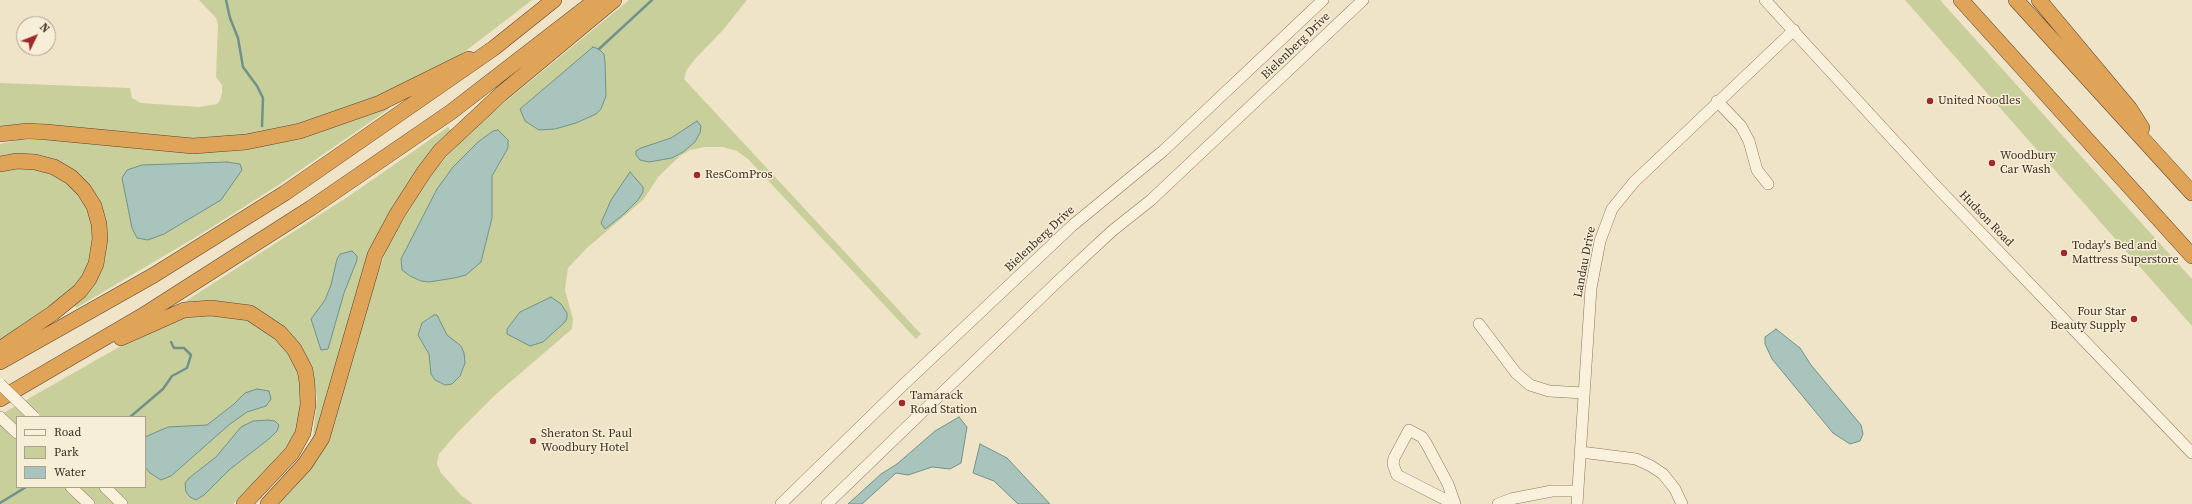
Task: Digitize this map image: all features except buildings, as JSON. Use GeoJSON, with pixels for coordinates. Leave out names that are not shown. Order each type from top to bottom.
{"type":"FeatureCollection","features":[{"type":"Feature","properties":{"kind":"highway"},"geometry":{"type":"LineString","coordinates":[[0,362],[108,302],[233,227],[341,156],[494,48],[554,0]]}},
{"type":"Feature","properties":{"kind":"highway"},"geometry":{"type":"LineString","coordinates":[[0,399],[148,312],[311,208],[451,112],[596,0]]}},
{"type":"Feature","properties":{"kind":"highway"},"geometry":{"type":"LineString","coordinates":[[268,504],[305,464],[322,438],[375,255],[397,214],[424,172],[440,151],[501,94],[614,0]]}},
{"type":"Feature","properties":{"kind":"highway"},"geometry":{"type":"LineString","coordinates":[[1960,0],[2192,256]]}},
{"type":"Feature","properties":{"kind":"highway"},"geometry":{"type":"LineString","coordinates":[[2016,0],[2192,193]]}},
{"type":"Feature","properties":{"kind":"highway"},"geometry":{"type":"LineString","coordinates":[[2038,0],[2130,109],[2173,173]]}},
{"type":"Feature","properties":{"kind":"highway"},"geometry":{"type":"LineString","coordinates":[[0,134],[15,131],[40,131],[166,145],[194,146],[263,139],[321,124],[380,103],[411,89],[451,66],[494,48]]}},
{"type":"Feature","properties":{"kind":"highway"},"geometry":{"type":"LineString","coordinates":[[0,164],[17,161],[36,162],[54,167],[71,177],[84,190],[94,206],[99,224],[100,238],[96,264],[89,279],[80,291],[53,313],[0,349]]}},
{"type":"Feature","properties":{"kind":"highway"},"geometry":{"type":"LineString","coordinates":[[27,384],[184,310],[211,308],[239,310],[261,318],[280,332],[300,359],[307,382],[308,405],[303,433],[292,453],[244,504]]}},
{"type":"Feature","properties":{"kind":"street","name":"Bielenberg Drive"},"geometry":{"type":"LineString","coordinates":[[781,504],[900,387],[923,369],[1073,225],[1163,151],[1323,0]]}},
{"type":"Feature","properties":{"kind":"street","name":"Bielenberg Drive"},"geometry":{"type":"LineString","coordinates":[[827,504],[1056,283],[1112,232],[1151,200],[1363,0]]}},
{"type":"Feature","properties":{"kind":"street","name":"Hudson Road"},"geometry":{"type":"LineString","coordinates":[[1765,0],[1933,183],[2192,453]]}},
{"type":"Feature","properties":{"kind":"street","name":"Landau Drive"},"geometry":{"type":"LineString","coordinates":[[1577,504],[1591,288],[1600,241],[1612,209],[1634,182],[1794,30]]}},
{"type":"Feature","properties":{"kind":"street"},"geometry":{"type":"LineString","coordinates":[[1717,102],[1741,126],[1749,141],[1757,170],[1768,184]]}},
{"type":"Feature","properties":{"kind":"street"},"geometry":{"type":"LineString","coordinates":[[1479,324],[1516,373],[1530,385],[1549,391],[1584,394]]}},
{"type":"Feature","properties":{"kind":"street"},"geometry":{"type":"LineString","coordinates":[[0,384],[33,416]]}},
{"type":"Feature","properties":{"kind":"street"},"geometry":{"type":"LineString","coordinates":[[0,416],[16,432]]}},
{"type":"Feature","properties":{"kind":"street"},"geometry":{"type":"LineString","coordinates":[[1409,430],[1422,437],[1426,443],[1448,484],[1455,504],[1397,475],[1393,464],[1394,458],[1409,430]]}},
{"type":"Feature","properties":{"kind":"street"},"geometry":{"type":"LineString","coordinates":[[1581,452],[1636,459],[1651,466],[1663,474],[1675,489],[1682,504]]}},
{"type":"Feature","properties":{"kind":"street"},"geometry":{"type":"LineString","coordinates":[[72,488],[88,504]]}},
{"type":"Feature","properties":{"kind":"street"},"geometry":{"type":"LineString","coordinates":[[106,488],[122,504]]}},
{"type":"Feature","properties":{"kind":"street"},"geometry":{"type":"LineString","coordinates":[[1498,504],[1511,499],[1552,491],[1578,491]]}},
{"type":"Feature","properties":{"kind":"green space"},"geometry":{"type":"Polygon","coordinates":[[[199,0],[532,0],[467,50],[419,80],[329,116],[264,134],[193,140],[81,131],[37,123],[0,127],[0,83],[130,88],[132,98],[141,103],[199,107],[217,104],[222,93],[222,85],[216,77],[218,24],[216,18],[199,0]]]}},
{"type":"Feature","properties":{"kind":"green space"},"geometry":{"type":"Polygon","coordinates":[[[629,0],[747,0],[723,30],[695,59],[686,71],[684,79],[921,334],[916,339],[748,159],[737,151],[723,147],[705,147],[690,150],[680,156],[659,176],[643,200],[587,248],[568,268],[565,290],[573,319],[572,329],[495,395],[459,431],[439,454],[437,464],[441,473],[462,496],[473,504],[278,504],[297,484],[390,241],[432,174],[458,143],[487,117],[629,0]]]}},
{"type":"Feature","properties":{"kind":"green space"},"geometry":{"type":"Polygon","coordinates":[[[1905,0],[1940,0],[2192,279],[2192,326],[1905,0]]]}},
{"type":"Feature","properties":{"kind":"green space"},"geometry":{"type":"Polygon","coordinates":[[[387,106],[389,109],[277,186],[201,234],[76,308],[74,304],[101,265],[83,181],[0,158],[0,144],[18,140],[67,140],[186,148],[387,106]]]}},
{"type":"Feature","properties":{"kind":"green space"},"geometry":{"type":"Polygon","coordinates":[[[448,127],[451,130],[401,199],[317,438],[313,436],[317,398],[312,372],[281,326],[181,304],[349,196],[448,127]]]}},
{"type":"Feature","properties":{"kind":"green space"},"geometry":{"type":"Polygon","coordinates":[[[15,168],[45,170],[66,181],[84,200],[95,231],[89,268],[75,289],[0,343],[0,171],[15,168]]]}},
{"type":"Feature","properties":{"kind":"green space"},"geometry":{"type":"Polygon","coordinates":[[[202,315],[242,318],[261,327],[281,343],[295,363],[303,389],[299,431],[277,460],[233,504],[0,504],[0,415],[133,339],[179,319],[202,315]]]}},
{"type":"Feature","properties":{"kind":"water"},"geometry":{"type":"Polygon","coordinates":[[[593,47],[599,49],[604,54],[605,61],[606,96],[601,109],[596,114],[576,123],[555,129],[539,130],[525,121],[520,109],[593,47]]]}},
{"type":"Feature","properties":{"kind":"water"},"geometry":{"type":"Polygon","coordinates":[[[697,121],[701,126],[700,133],[695,142],[683,152],[672,158],[649,162],[640,160],[636,155],[636,151],[641,148],[671,138],[697,121]]]}},
{"type":"Feature","properties":{"kind":"water"},"geometry":{"type":"Polygon","coordinates":[[[498,130],[508,140],[508,148],[492,176],[492,218],[481,262],[466,275],[454,278],[429,282],[421,281],[410,276],[402,270],[401,259],[437,189],[453,167],[478,142],[493,131],[498,130]]]}},
{"type":"Feature","properties":{"kind":"water"},"geometry":{"type":"Polygon","coordinates":[[[227,162],[240,164],[242,170],[221,200],[164,234],[148,240],[137,238],[132,228],[122,178],[127,170],[142,165],[227,162]]]}},
{"type":"Feature","properties":{"kind":"water"},"geometry":{"type":"Polygon","coordinates":[[[630,172],[643,187],[643,192],[638,200],[624,214],[605,229],[601,223],[611,200],[630,172]]]}},
{"type":"Feature","properties":{"kind":"water"},"geometry":{"type":"Polygon","coordinates":[[[352,251],[357,256],[357,260],[344,293],[328,349],[321,350],[311,319],[325,300],[331,285],[337,259],[340,254],[352,251]]]}},
{"type":"Feature","properties":{"kind":"water"},"geometry":{"type":"Polygon","coordinates":[[[551,297],[561,304],[567,313],[567,318],[565,322],[543,342],[530,346],[507,334],[507,329],[520,312],[551,297]]]}},
{"type":"Feature","properties":{"kind":"water"},"geometry":{"type":"Polygon","coordinates":[[[434,315],[437,315],[447,335],[461,346],[464,353],[465,363],[460,376],[452,384],[445,385],[435,380],[431,374],[429,354],[418,335],[422,323],[434,315]]]}},
{"type":"Feature","properties":{"kind":"water"},"geometry":{"type":"Polygon","coordinates":[[[1776,329],[1800,348],[1811,365],[1861,425],[1863,434],[1860,441],[1850,444],[1833,433],[1772,359],[1765,344],[1765,337],[1776,329]]]}},
{"type":"Feature","properties":{"kind":"water"},"geometry":{"type":"Polygon","coordinates":[[[257,389],[269,391],[271,399],[266,406],[247,412],[230,424],[171,476],[161,480],[150,473],[146,468],[146,437],[168,427],[207,425],[234,404],[245,393],[257,389]]]}},
{"type":"Feature","properties":{"kind":"water"},"geometry":{"type":"Polygon","coordinates":[[[959,417],[967,427],[961,463],[950,469],[932,467],[908,475],[896,473],[862,504],[848,504],[881,474],[897,464],[935,431],[959,417]]]}},
{"type":"Feature","properties":{"kind":"water"},"geometry":{"type":"Polygon","coordinates":[[[253,421],[275,421],[279,425],[277,431],[270,438],[229,470],[204,495],[196,500],[190,497],[186,492],[185,483],[189,478],[216,457],[241,427],[253,421]]]}},
{"type":"Feature","properties":{"kind":"water"},"geometry":{"type":"Polygon","coordinates":[[[980,444],[1007,458],[1050,504],[1018,504],[994,481],[973,473],[980,444]]]}},
{"type":"Feature","properties":{"kind":"waterway"},"geometry":{"type":"LineString","coordinates":[[226,0],[230,18],[238,38],[243,67],[257,86],[263,98],[262,126]]}},
{"type":"Feature","properties":{"kind":"waterway"},"geometry":{"type":"LineString","coordinates":[[599,49],[652,0]]}},
{"type":"Feature","properties":{"kind":"waterway"},"geometry":{"type":"LineString","coordinates":[[131,416],[163,389],[172,376],[187,368],[191,355],[184,348],[174,348],[171,342]]}},
{"type":"Feature","properties":{"kind":"waterway"},"geometry":{"type":"LineString","coordinates":[[0,503],[24,488]]}},
{"type":"Feature","properties":{"kind":"place","name":"United Noodles"},"geometry":{"type":"Point","coordinates":[1930,101]}},
{"type":"Feature","properties":{"kind":"place","name":"Woodbury Car Wash"},"geometry":{"type":"Point","coordinates":[1992,163]}},
{"type":"Feature","properties":{"kind":"place","name":"ResComPros"},"geometry":{"type":"Point","coordinates":[697,175]}},
{"type":"Feature","properties":{"kind":"place","name":"Today's Bed and Mattress Superstore"},"geometry":{"type":"Point","coordinates":[2064,253]}},
{"type":"Feature","properties":{"kind":"place","name":"Four Star Beauty Supply"},"geometry":{"type":"Point","coordinates":[2134,319]}},
{"type":"Feature","properties":{"kind":"place","name":"Tamarack Road Station"},"geometry":{"type":"Point","coordinates":[902,403]}},
{"type":"Feature","properties":{"kind":"place","name":"Sheraton St. Paul Woodbury Hotel"},"geometry":{"type":"Point","coordinates":[533,441]}}]}
